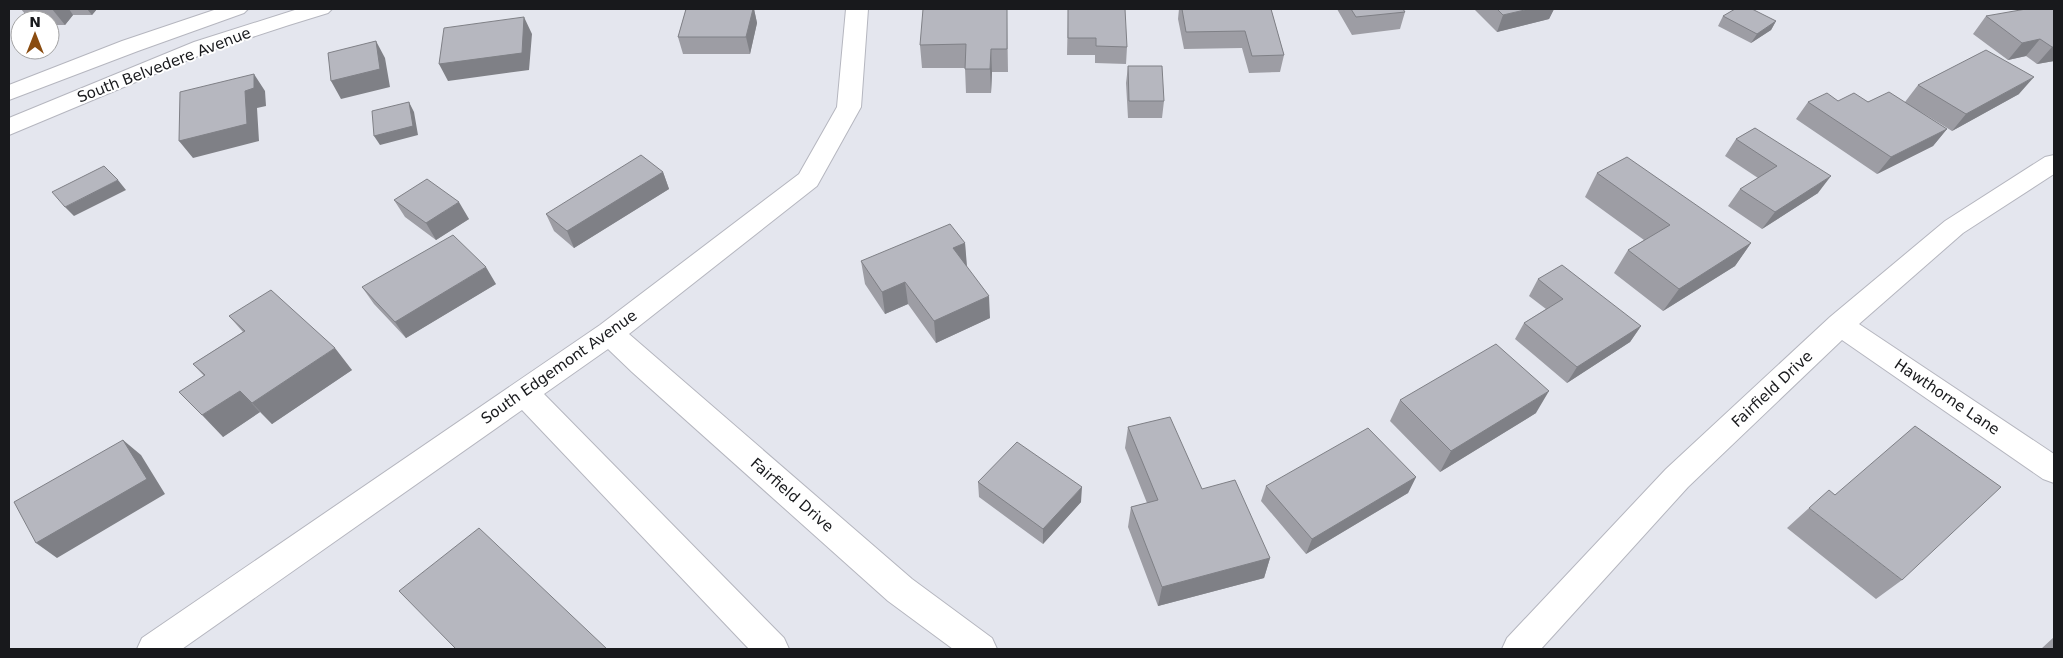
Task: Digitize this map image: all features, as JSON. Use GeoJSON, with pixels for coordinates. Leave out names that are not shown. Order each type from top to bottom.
{"type":"FeatureCollection","features":[{"type":"Feature","properties":{"kind":"street","name":"South Belvedere Avenue"},"geometry":{"type":"LineString","coordinates":[[9,93],[130,46],[237,9]]}},
{"type":"Feature","properties":{"kind":"street","name":"South Belvedere Avenue"},"geometry":{"type":"LineString","coordinates":[[9,127],[199,49],[321,9]]}},
{"type":"Feature","properties":{"kind":"street","name":"South Edgemont Avenue"},"geometry":{"type":"LineString","coordinates":[[154,649],[610,333],[808,180],[849,108],[857,9]]}},
{"type":"Feature","properties":{"kind":"street","name":"Fairfield Drive"},"geometry":{"type":"LineString","coordinates":[[1519,649],[1677,478],[1840,325],[1954,227],[2054,163]]}},
{"type":"Feature","properties":{"kind":"street","name":"Hawthorne Lane"},"geometry":{"type":"LineString","coordinates":[[1840,325],[2054,470]]}},
{"type":"Feature","properties":{"kind":"street","name":"Fairfield Drive"},"geometry":{"type":"LineString","coordinates":[[610,333],[642,364],[900,590],[980,649]]}},
{"type":"Feature","properties":{"kind":"street"},"geometry":{"type":"LineString","coordinates":[[524,393],[772,649]]}},
{"type":"Feature","properties":{"kind":"building"},"geometry":{"type":"Polygon","coordinates":[[[686,9],[753,9],[746,37],[678,37],[686,9]]]}},
{"type":"Feature","properties":{"kind":"building"},"geometry":{"type":"Polygon","coordinates":[[[923,9],[1007,9],[1007,49],[991,49],[990,69],[965,69],[966,44],[920,45],[923,9]]]}},
{"type":"Feature","properties":{"kind":"building"},"geometry":{"type":"Polygon","coordinates":[[[1068,9],[1125,9],[1127,47],[1096,46],[1096,38],[1068,38],[1068,9]]]}},
{"type":"Feature","properties":{"kind":"building"},"geometry":{"type":"Polygon","coordinates":[[[1182,9],[1271,9],[1284,55],[1252,56],[1245,31],[1186,32],[1182,9]]]}},
{"type":"Feature","properties":{"kind":"building"},"geometry":{"type":"Polygon","coordinates":[[[1351,9],[1403,9],[1405,12],[1356,17],[1351,9]]]}},
{"type":"Feature","properties":{"kind":"building"},"geometry":{"type":"Polygon","coordinates":[[[1497,9],[1529,9],[1503,15],[1497,9]]]}},
{"type":"Feature","properties":{"kind":"building"},"geometry":{"type":"Polygon","coordinates":[[[1735,9],[1752,9],[1776,21],[1757,34],[1723,16],[1735,9]]]}},
{"type":"Feature","properties":{"kind":"building"},"geometry":{"type":"Polygon","coordinates":[[[2026,9],[2054,9],[2054,47],[2040,39],[2022,43],[1986,16],[2026,9]]]}},
{"type":"Feature","properties":{"kind":"building"},"geometry":{"type":"Polygon","coordinates":[[[524,17],[522,53],[439,64],[444,28],[524,17]]]}},
{"type":"Feature","properties":{"kind":"building"},"geometry":{"type":"Polygon","coordinates":[[[376,41],[380,69],[331,81],[328,53],[376,41]]]}},
{"type":"Feature","properties":{"kind":"building"},"geometry":{"type":"Polygon","coordinates":[[[1986,50],[2034,77],[1966,114],[1918,85],[1986,50]]]}},
{"type":"Feature","properties":{"kind":"building"},"geometry":{"type":"Polygon","coordinates":[[[1128,66],[1162,66],[1164,101],[1129,101],[1128,66]]]}},
{"type":"Feature","properties":{"kind":"building"},"geometry":{"type":"Polygon","coordinates":[[[254,74],[254,88],[245,91],[247,124],[179,141],[180,92],[254,74]]]}},
{"type":"Feature","properties":{"kind":"building"},"geometry":{"type":"Polygon","coordinates":[[[1889,92],[1947,129],[1891,157],[1808,102],[1827,93],[1838,101],[1854,93],[1868,102],[1889,92]]]}},
{"type":"Feature","properties":{"kind":"building"},"geometry":{"type":"Polygon","coordinates":[[[409,102],[413,126],[374,136],[372,111],[409,102]]]}},
{"type":"Feature","properties":{"kind":"building"},"geometry":{"type":"Polygon","coordinates":[[[1755,128],[1831,176],[1775,212],[1740,189],[1777,166],[1736,139],[1755,128]]]}},
{"type":"Feature","properties":{"kind":"building"},"geometry":{"type":"Polygon","coordinates":[[[641,155],[663,172],[567,231],[546,214],[641,155]]]}},
{"type":"Feature","properties":{"kind":"building"},"geometry":{"type":"Polygon","coordinates":[[[1627,157],[1751,243],[1679,289],[1628,250],[1670,225],[1597,173],[1627,157]]]}},
{"type":"Feature","properties":{"kind":"building"},"geometry":{"type":"Polygon","coordinates":[[[104,166],[118,180],[65,207],[52,192],[104,166]]]}},
{"type":"Feature","properties":{"kind":"building"},"geometry":{"type":"Polygon","coordinates":[[[427,179],[459,202],[426,223],[394,200],[427,179]]]}},
{"type":"Feature","properties":{"kind":"building"},"geometry":{"type":"Polygon","coordinates":[[[950,224],[965,243],[953,248],[989,296],[934,321],[905,282],[882,292],[861,261],[950,224]]]}},
{"type":"Feature","properties":{"kind":"building"},"geometry":{"type":"Polygon","coordinates":[[[453,235],[486,267],[395,322],[362,287],[453,235]]]}},
{"type":"Feature","properties":{"kind":"building"},"geometry":{"type":"Polygon","coordinates":[[[1562,265],[1641,326],[1577,367],[1524,323],[1563,299],[1538,279],[1562,265]]]}},
{"type":"Feature","properties":{"kind":"building"},"geometry":{"type":"Polygon","coordinates":[[[271,290],[335,348],[252,403],[240,391],[202,415],[179,392],[205,375],[193,364],[245,331],[229,316],[271,290]]]}},
{"type":"Feature","properties":{"kind":"building"},"geometry":{"type":"Polygon","coordinates":[[[1496,344],[1549,391],[1451,451],[1400,400],[1496,344]]]}},
{"type":"Feature","properties":{"kind":"building"},"geometry":{"type":"Polygon","coordinates":[[[1170,417],[1202,489],[1235,480],[1270,558],[1162,587],[1131,507],[1158,500],[1128,427],[1170,417]]]}},
{"type":"Feature","properties":{"kind":"building"},"geometry":{"type":"Polygon","coordinates":[[[1915,426],[2001,487],[1902,580],[1809,508],[1829,490],[1835,495],[1915,426]]]}},
{"type":"Feature","properties":{"kind":"building"},"geometry":{"type":"Polygon","coordinates":[[[1368,428],[1416,477],[1312,539],[1266,486],[1368,428]]]}},
{"type":"Feature","properties":{"kind":"building"},"geometry":{"type":"Polygon","coordinates":[[[123,440],[147,479],[36,543],[14,502],[123,440]]]}},
{"type":"Feature","properties":{"kind":"building"},"geometry":{"type":"Polygon","coordinates":[[[1017,442],[1082,487],[1043,529],[978,482],[1017,442]]]}},
{"type":"Feature","properties":{"kind":"building"},"geometry":{"type":"Polygon","coordinates":[[[479,528],[607,649],[456,649],[399,591],[479,528]]]}}]}
